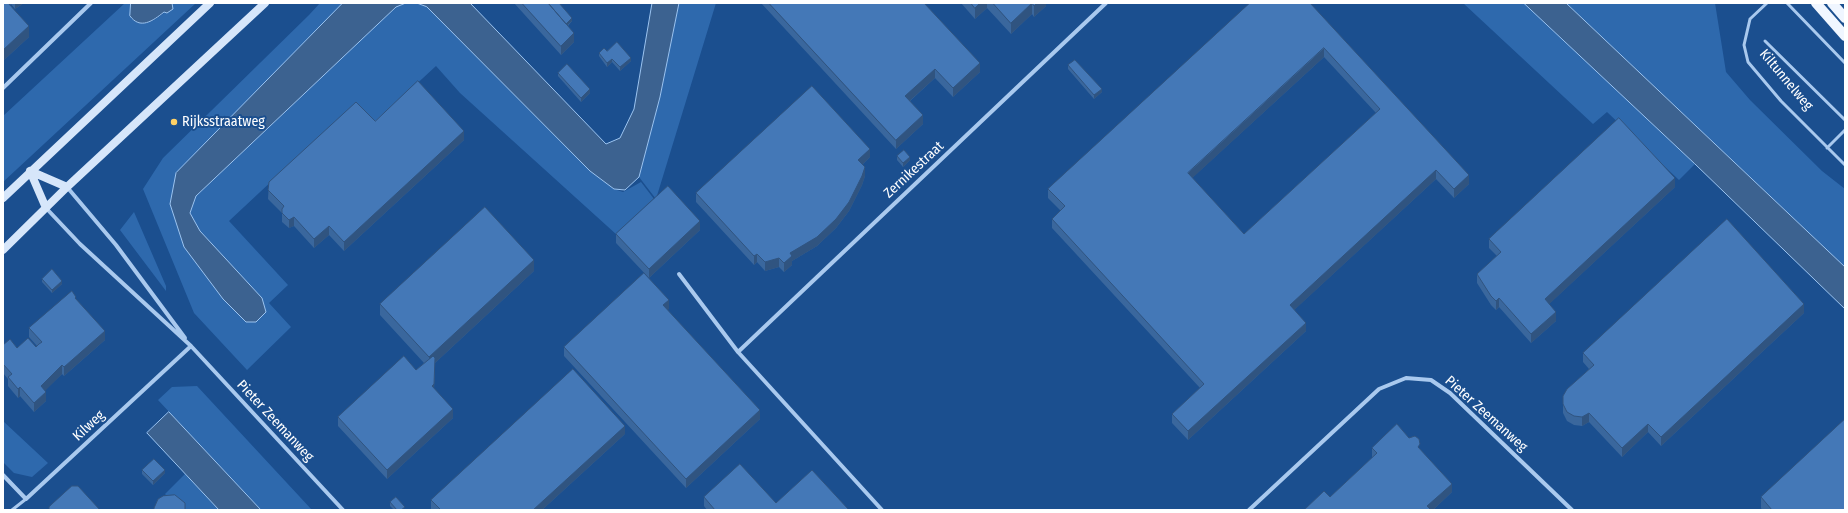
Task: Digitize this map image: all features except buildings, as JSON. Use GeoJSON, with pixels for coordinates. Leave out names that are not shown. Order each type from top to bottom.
{"type":"FeatureCollection","features":[{"type":"Feature","properties":{"kind":"main road"},"geometry":{"type":"LineString","coordinates":[[3,198],[210,3]]}},
{"type":"Feature","properties":{"kind":"main road"},"geometry":{"type":"LineString","coordinates":[[3,250],[67,187],[265,3]]}},
{"type":"Feature","properties":{"kind":"main road"},"geometry":{"type":"LineString","coordinates":[[1816,3],[1845,36]]}},
{"type":"Feature","properties":{"kind":"main road"},"geometry":{"type":"LineString","coordinates":[[1832,3],[1845,18]]}},
{"type":"Feature","properties":{"kind":"main road"},"geometry":{"type":"LineString","coordinates":[[30,171],[67,187]]}},
{"type":"Feature","properties":{"kind":"main road"},"geometry":{"type":"LineString","coordinates":[[30,171],[46,208]]}},
{"type":"Feature","properties":{"kind":"street"},"geometry":{"type":"LineString","coordinates":[[3,88],[91,3]]}},
{"type":"Feature","properties":{"kind":"street","name":"Zernikestraat"},"geometry":{"type":"LineString","coordinates":[[738,352],[1106,3]]}},
{"type":"Feature","properties":{"kind":"street","name":"Pieter Zeemanweg"},"geometry":{"type":"LineString","coordinates":[[67,187],[116,245],[191,346]]}},
{"type":"Feature","properties":{"kind":"street","name":"Pieter Zeemanweg"},"geometry":{"type":"LineString","coordinates":[[46,208],[80,244],[191,346],[343,510]]}},
{"type":"Feature","properties":{"kind":"street"},"geometry":{"type":"LineString","coordinates":[[679,274],[738,352],[882,510]]}},
{"type":"Feature","properties":{"kind":"street","name":"Kilweg"},"geometry":{"type":"LineString","coordinates":[[26,499],[191,346]]}},
{"type":"Feature","properties":{"kind":"street","name":"Pieter Zeemanweg"},"geometry":{"type":"LineString","coordinates":[[1249,510],[1379,388],[1406,378],[1430,380],[1450,393],[1572,510]]}},
{"type":"Feature","properties":{"kind":"street"},"geometry":{"type":"LineString","coordinates":[[3,475],[26,499]]}},
{"type":"Feature","properties":{"kind":"lane","name":"Kiltunnelweg"},"geometry":{"type":"LineString","coordinates":[[1767,3],[1750,18],[1744,45],[1748,62],[1781,101],[1845,165]]}},
{"type":"Feature","properties":{"kind":"lane"},"geometry":{"type":"LineString","coordinates":[[1787,3],[1845,63]]}},
{"type":"Feature","properties":{"kind":"lane"},"geometry":{"type":"LineString","coordinates":[[1765,41],[1845,120]]}},
{"type":"Feature","properties":{"kind":"lane"},"geometry":{"type":"LineString","coordinates":[[1827,148],[1845,130]]}},
{"type":"Feature","properties":{"kind":"lane"},"geometry":{"type":"LineString","coordinates":[[12,510],[26,499]]}},
{"type":"Feature","properties":{"kind":"shaded area"},"geometry":{"type":"Polygon","coordinates":[[[125,3],[131,3],[130,10],[133,20],[139,23],[144,23],[159,17],[173,5],[172,3],[196,3],[3,182],[3,116],[125,3]]]}},
{"type":"Feature","properties":{"kind":"shaded area"},"geometry":{"type":"Polygon","coordinates":[[[131,3],[172,3],[173,9],[167,13],[164,12],[147,23],[138,23],[130,16],[131,3]]]}},
{"type":"Feature","properties":{"kind":"shaded area"},"geometry":{"type":"Polygon","coordinates":[[[320,3],[343,3],[176,173],[184,247],[223,299],[246,322],[262,298],[200,231],[190,213],[196,196],[396,7],[400,5],[412,3],[427,7],[614,189],[623,192],[641,182],[654,199],[617,235],[460,93],[436,66],[370,127],[350,108],[229,221],[288,285],[269,303],[291,327],[247,370],[194,313],[143,189],[163,158],[320,3]]]}},
{"type":"Feature","properties":{"kind":"shaded area"},"geometry":{"type":"Polygon","coordinates":[[[343,3],[406,3],[396,7],[196,196],[190,213],[200,231],[262,298],[266,312],[256,322],[246,322],[223,299],[184,247],[170,204],[176,173],[343,3]]]}},
{"type":"Feature","properties":{"kind":"shaded area"},"geometry":{"type":"Polygon","coordinates":[[[417,3],[470,3],[606,144],[620,138],[634,109],[652,3],[679,3],[660,97],[639,177],[625,190],[614,189],[590,171],[427,7],[417,3]]]}},
{"type":"Feature","properties":{"kind":"shaded area"},"geometry":{"type":"Polygon","coordinates":[[[679,3],[716,3],[656,199],[639,177],[660,97],[679,3]]]}},
{"type":"Feature","properties":{"kind":"shaded area"},"geometry":{"type":"Polygon","coordinates":[[[1463,3],[1524,3],[1695,164],[1679,180],[1607,112],[1593,124],[1463,3]]]}},
{"type":"Feature","properties":{"kind":"shaded area"},"geometry":{"type":"Polygon","coordinates":[[[1524,3],[1566,3],[1845,267],[1845,309],[1695,164],[1524,3]]]}},
{"type":"Feature","properties":{"kind":"shaded area"},"geometry":{"type":"Polygon","coordinates":[[[1566,3],[1715,3],[1726,72],[1750,100],[1822,171],[1845,189],[1845,267],[1566,3]]]}},
{"type":"Feature","properties":{"kind":"shaded area"},"geometry":{"type":"Polygon","coordinates":[[[134,212],[166,286],[166,291],[120,230],[134,212]]]}},
{"type":"Feature","properties":{"kind":"shaded area"},"geometry":{"type":"Polygon","coordinates":[[[197,386],[312,510],[261,510],[158,400],[172,387],[197,386]]]}},
{"type":"Feature","properties":{"kind":"shaded area"},"geometry":{"type":"Polygon","coordinates":[[[169,412],[261,510],[219,510],[147,433],[169,412]]]}},
{"type":"Feature","properties":{"kind":"shaded area"},"geometry":{"type":"Polygon","coordinates":[[[3,421],[48,463],[32,477],[14,473],[3,462],[3,421]]]}},
{"type":"Feature","properties":{"kind":"shaded area"},"geometry":{"type":"Polygon","coordinates":[[[185,474],[219,510],[180,510],[165,494],[185,474]]]}},
{"type":"Feature","properties":{"kind":"place","name":"Rijksstraatweg"},"geometry":{"type":"Point","coordinates":[174,122]}}]}
